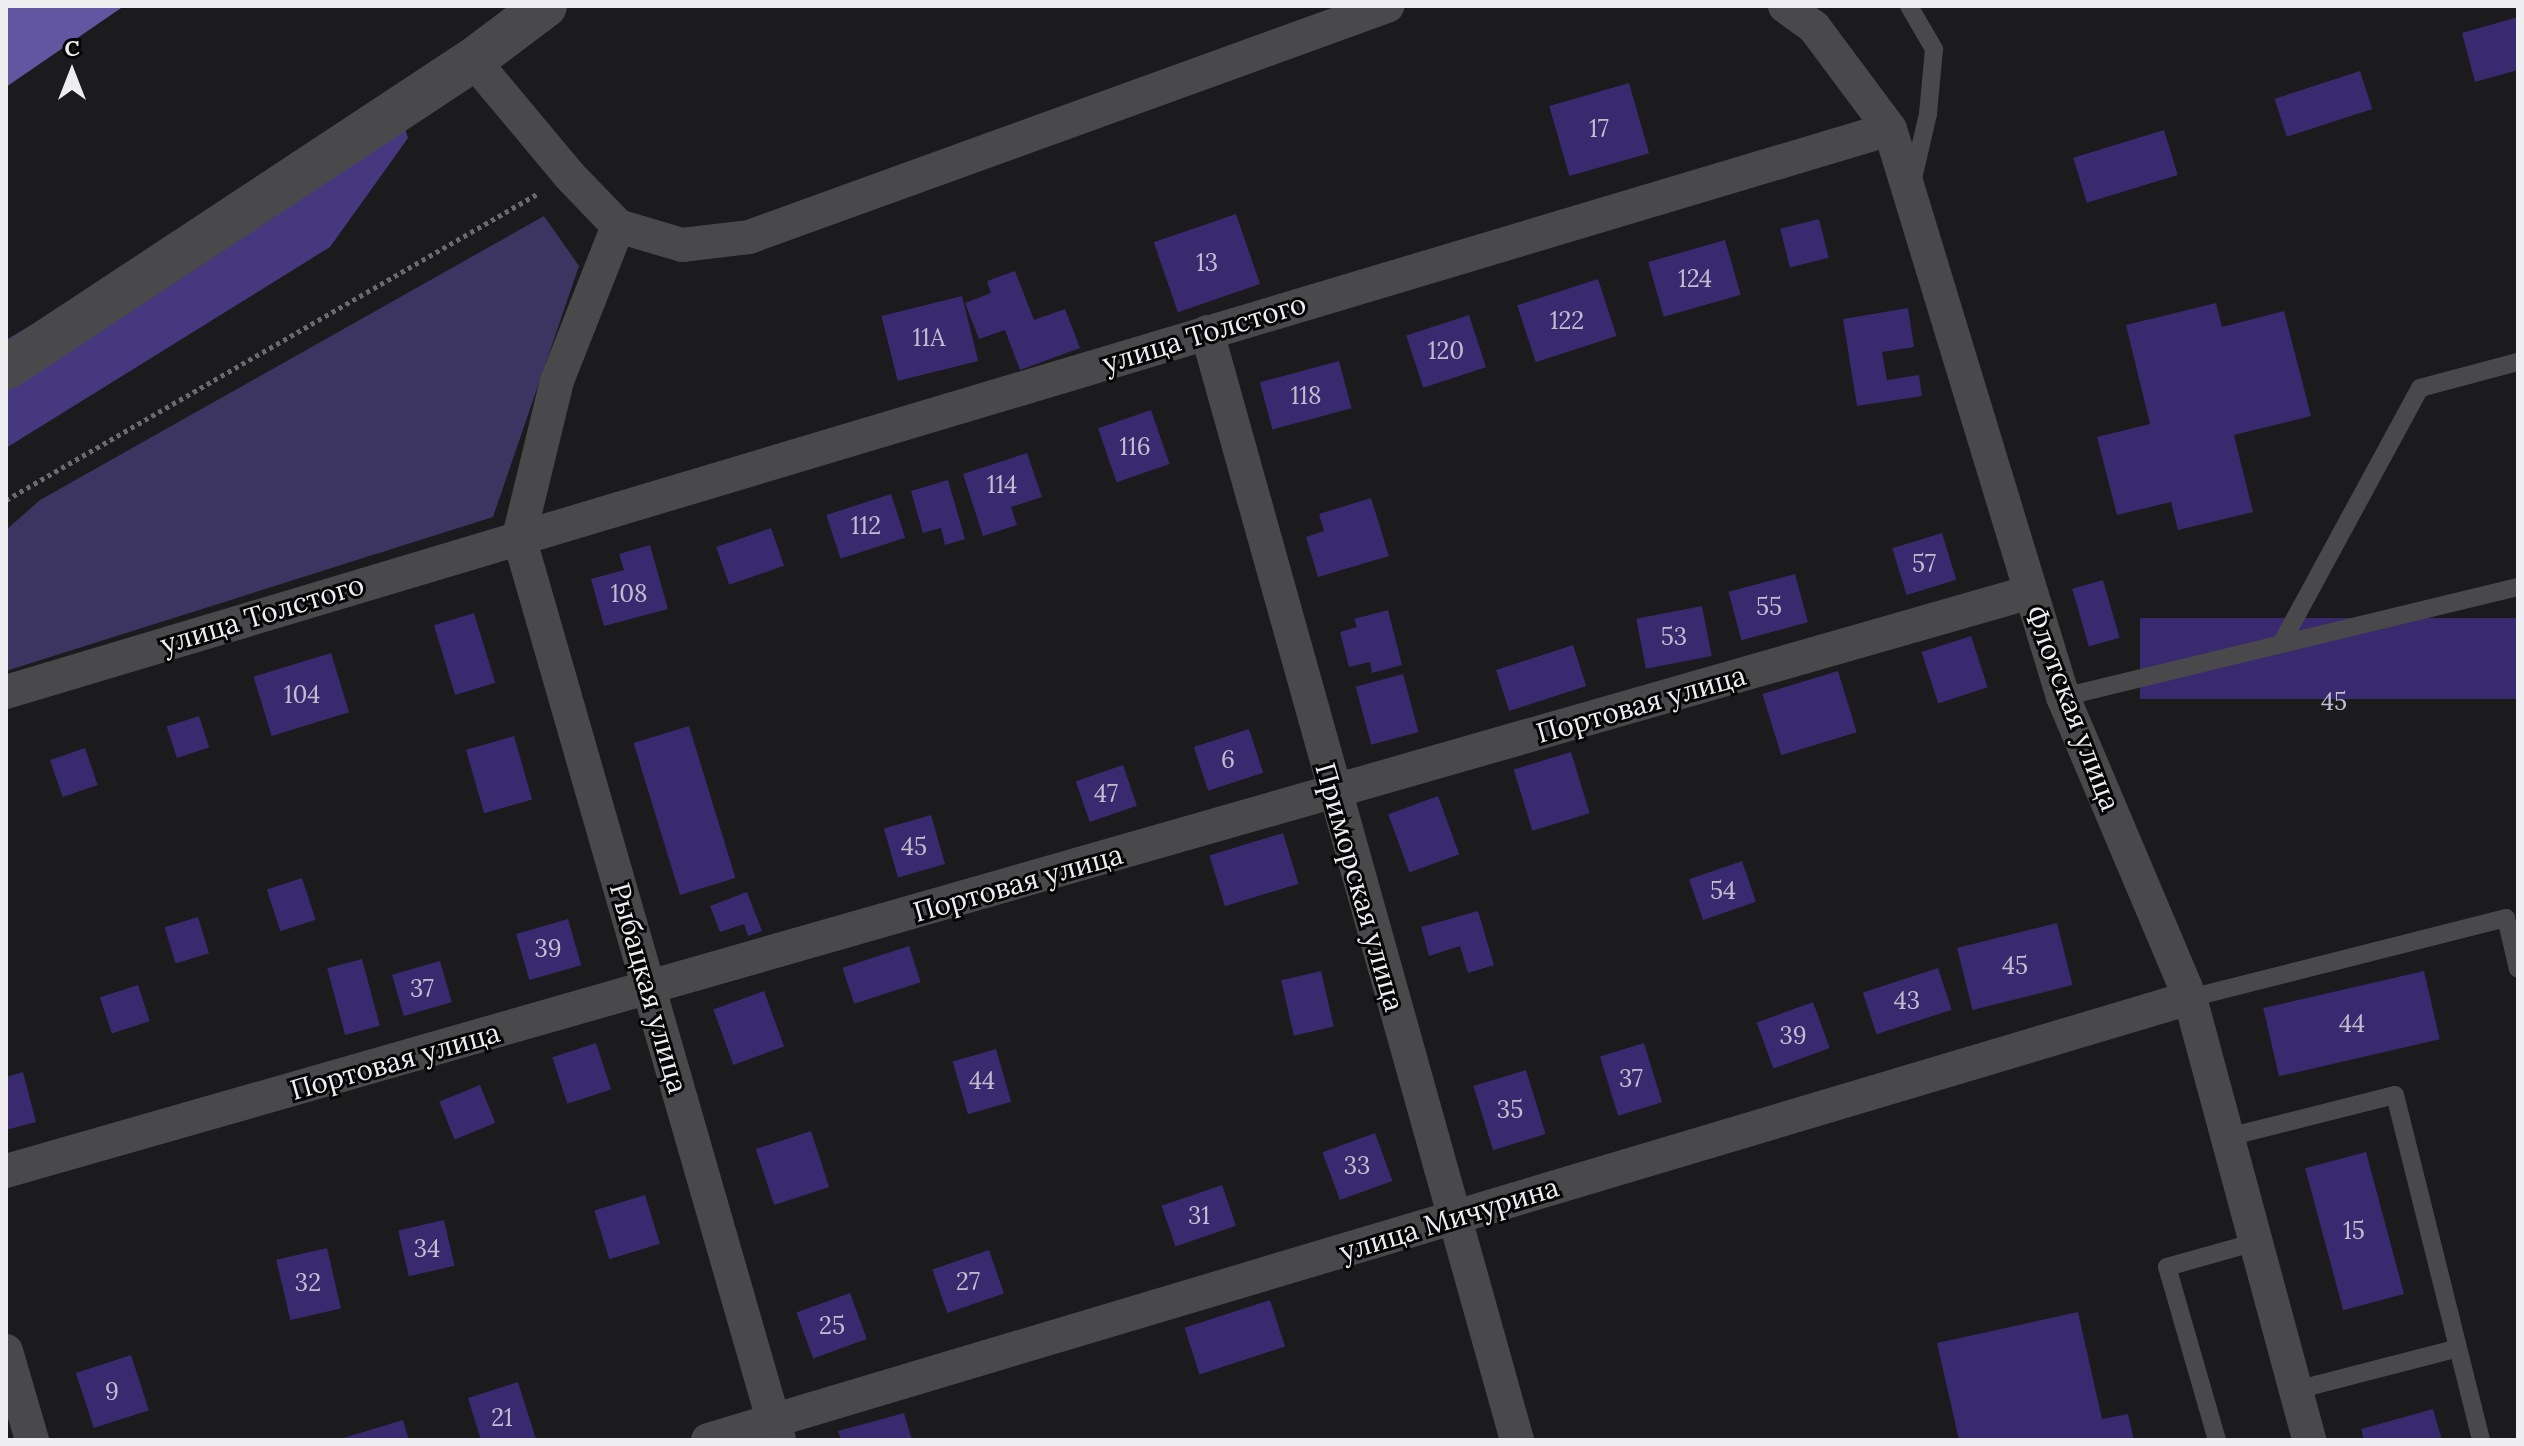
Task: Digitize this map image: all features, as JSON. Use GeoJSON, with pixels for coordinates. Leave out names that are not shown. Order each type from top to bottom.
{"type":"FeatureCollection","features":[{"type":"Feature","properties":{"kind":"street"},"geometry":{"type":"LineString","coordinates":[[6,368],[473,60],[545,6]]}},
{"type":"Feature","properties":{"kind":"street"},"geometry":{"type":"LineString","coordinates":[[473,60],[569,175],[618,226],[682,245],[749,237],[1387,6]]}},
{"type":"Feature","properties":{"kind":"street","name":"Флотская улица"},"geometry":{"type":"LineString","coordinates":[[1785,6],[1814,27],[1890,129],[2063,697],[2190,998],[2309,1440]]}},
{"type":"Feature","properties":{"kind":"street","name":"улица Толстого"},"geometry":{"type":"LineString","coordinates":[[6,692],[1890,129]]}},
{"type":"Feature","properties":{"kind":"street"},"geometry":{"type":"LineString","coordinates":[[519,537],[557,381],[618,226]]}},
{"type":"Feature","properties":{"kind":"street","name":"Приморская улица"},"geometry":{"type":"LineString","coordinates":[[1207,332],[1333,792],[1517,1440]]}},
{"type":"Feature","properties":{"kind":"street","name":"Рыбацкая улица"},"geometry":{"type":"LineString","coordinates":[[519,537],[776,1430]]}},
{"type":"Feature","properties":{"kind":"street","name":"Портовая улица"},"geometry":{"type":"LineString","coordinates":[[6,1171],[2030,592]]}},
{"type":"Feature","properties":{"kind":"street","name":"улица Мичурина"},"geometry":{"type":"LineString","coordinates":[[708,1440],[776,1430],[1454,1218],[2190,998]]}},
{"type":"Feature","properties":{"kind":"street"},"geometry":{"type":"LineString","coordinates":[[6,1351],[32,1440]]}},
{"type":"Feature","properties":{"kind":"lane"},"geometry":{"type":"LineString","coordinates":[[1909,6],[1934,49],[1928,114],[1909,194]]}},
{"type":"Feature","properties":{"kind":"lane"},"geometry":{"type":"LineString","coordinates":[[2281,644],[2420,388],[2518,362]]}},
{"type":"Feature","properties":{"kind":"lane"},"geometry":{"type":"LineString","coordinates":[[2063,697],[2518,587]]}},
{"type":"Feature","properties":{"kind":"lane"},"geometry":{"type":"LineString","coordinates":[[2190,998],[2512,916],[2518,969]]}},
{"type":"Feature","properties":{"kind":"lane"},"geometry":{"type":"LineString","coordinates":[[2228,1137],[2395,1095],[2481,1440]]}},
{"type":"Feature","properties":{"kind":"lane"},"geometry":{"type":"LineString","coordinates":[[2217,1440],[2167,1267],[2256,1242]]}},
{"type":"Feature","properties":{"kind":"lane"},"geometry":{"type":"LineString","coordinates":[[2296,1390],[2458,1348]]}},
{"type":"Feature","properties":{"kind":"path"},"geometry":{"type":"LineString","coordinates":[[6,500],[569,175]]}},
{"type":"Feature","properties":{"kind":"shaded area"},"geometry":{"type":"Polygon","coordinates":[[[6,6],[124,6],[6,87],[6,6]]]}},
{"type":"Feature","properties":{"kind":"shaded area"},"geometry":{"type":"Polygon","coordinates":[[[398,107],[408,138],[330,247],[6,448],[6,340],[398,107]]]}},
{"type":"Feature","properties":{"kind":"shaded area"},"geometry":{"type":"Polygon","coordinates":[[[544,216],[579,266],[493,517],[6,671],[6,530],[40,500],[544,216]]]}},
{"type":"Feature","properties":{"kind":"building"},"geometry":{"type":"Polygon","coordinates":[[[2518,17],[2518,70],[2475,82],[2462,33],[2518,17]]]}},
{"type":"Feature","properties":{"kind":"building"},"geometry":{"type":"Polygon","coordinates":[[[2360,71],[2372,109],[2287,137],[2274,99],[2360,71]]]}},
{"type":"Feature","properties":{"kind":"building"},"geometry":{"type":"Polygon","coordinates":[[[1629,83],[1649,153],[1569,176],[1549,106],[1629,83]]]}},
{"type":"Feature","properties":{"kind":"building"},"geometry":{"type":"Polygon","coordinates":[[[2164,130],[2178,175],[2087,203],[2073,158],[2164,130]]]}},
{"type":"Feature","properties":{"kind":"building"},"geometry":{"type":"Polygon","coordinates":[[[1236,214],[1260,284],[1178,312],[1154,242],[1236,214]]]}},
{"type":"Feature","properties":{"kind":"building"},"geometry":{"type":"Polygon","coordinates":[[[1819,219],[1829,258],[1790,267],[1780,229],[1819,219]]]}},
{"type":"Feature","properties":{"kind":"building"},"geometry":{"type":"Polygon","coordinates":[[[1725,240],[1741,295],[1664,317],[1648,262],[1725,240]]]}},
{"type":"Feature","properties":{"kind":"building"},"geometry":{"type":"Polygon","coordinates":[[[1015,271],[1034,320],[1065,309],[1080,348],[1020,370],[1005,330],[979,339],[965,303],[991,293],[987,281],[1015,271]]]}},
{"type":"Feature","properties":{"kind":"building"},"geometry":{"type":"Polygon","coordinates":[[[1598,279],[1617,336],[1536,362],[1517,305],[1598,279]]]}},
{"type":"Feature","properties":{"kind":"building"},"geometry":{"type":"Polygon","coordinates":[[[962,296],[978,361],[898,381],[881,316],[962,296]]]}},
{"type":"Feature","properties":{"kind":"building"},"geometry":{"type":"Polygon","coordinates":[[[2216,303],[2222,327],[2284,311],[2311,416],[2234,435],[2253,512],[2178,530],[2171,502],[2117,515],[2097,437],[2150,424],[2126,325],[2216,303]]]}},
{"type":"Feature","properties":{"kind":"building"},"geometry":{"type":"Polygon","coordinates":[[[1908,308],[1914,347],[1882,352],[1887,380],[1919,375],[1922,396],[1857,406],[1843,319],[1908,308]]]}},
{"type":"Feature","properties":{"kind":"building"},"geometry":{"type":"Polygon","coordinates":[[[1469,315],[1486,367],[1423,388],[1406,335],[1469,315]]]}},
{"type":"Feature","properties":{"kind":"building"},"geometry":{"type":"Polygon","coordinates":[[[1339,361],[1352,408],[1272,430],[1260,382],[1339,361]]]}},
{"type":"Feature","properties":{"kind":"building"},"geometry":{"type":"Polygon","coordinates":[[[1151,410],[1170,464],[1117,482],[1098,428],[1151,410]]]}},
{"type":"Feature","properties":{"kind":"building"},"geometry":{"type":"Polygon","coordinates":[[[1027,453],[1042,497],[1011,507],[1017,525],[983,536],[963,474],[1027,453]]]}},
{"type":"Feature","properties":{"kind":"building"},"geometry":{"type":"Polygon","coordinates":[[[948,480],[965,539],[945,545],[941,528],[923,533],[911,491],[948,480]]]}},
{"type":"Feature","properties":{"kind":"building"},"geometry":{"type":"Polygon","coordinates":[[[891,494],[905,538],[841,559],[826,515],[891,494]]]}},
{"type":"Feature","properties":{"kind":"building"},"geometry":{"type":"Polygon","coordinates":[[[1371,498],[1389,556],[1318,577],[1306,537],[1324,531],[1319,514],[1371,498]]]}},
{"type":"Feature","properties":{"kind":"building"},"geometry":{"type":"Polygon","coordinates":[[[771,528],[784,566],[729,585],[716,547],[771,528]]]}},
{"type":"Feature","properties":{"kind":"building"},"geometry":{"type":"Polygon","coordinates":[[[1942,533],[1956,580],[1907,595],[1892,548],[1942,533]]]}},
{"type":"Feature","properties":{"kind":"building"},"geometry":{"type":"Polygon","coordinates":[[[650,545],[668,609],[604,626],[591,579],[624,570],[619,554],[650,545]]]}},
{"type":"Feature","properties":{"kind":"building"},"geometry":{"type":"Polygon","coordinates":[[[1795,574],[1808,622],[1741,640],[1728,592],[1795,574]]]}},
{"type":"Feature","properties":{"kind":"building"},"geometry":{"type":"Polygon","coordinates":[[[2103,580],[2120,638],[2089,646],[2072,589],[2103,580]]]}},
{"type":"Feature","properties":{"kind":"building"},"geometry":{"type":"Polygon","coordinates":[[[1702,606],[1712,656],[1646,669],[1636,619],[1702,606]]]}},
{"type":"Feature","properties":{"kind":"building"},"geometry":{"type":"Polygon","coordinates":[[[1388,610],[1402,665],[1372,673],[1370,662],[1349,667],[1340,632],[1357,627],[1354,619],[1388,610]]]}},
{"type":"Feature","properties":{"kind":"building"},"geometry":{"type":"Polygon","coordinates":[[[474,613],[495,683],[455,695],[434,625],[474,613]]]}},
{"type":"Feature","properties":{"kind":"building"},"geometry":{"type":"Polygon","coordinates":[[[2140,618],[2518,618],[2518,699],[2140,699],[2140,618]]]}},
{"type":"Feature","properties":{"kind":"building"},"geometry":{"type":"Polygon","coordinates":[[[1971,636],[1988,687],[1938,703],[1922,652],[1971,636]]]}},
{"type":"Feature","properties":{"kind":"building"},"geometry":{"type":"Polygon","coordinates":[[[1573,645],[1586,686],[1509,711],[1496,670],[1573,645]]]}},
{"type":"Feature","properties":{"kind":"building"},"geometry":{"type":"Polygon","coordinates":[[[331,653],[349,712],[272,736],[254,677],[331,653]]]}},
{"type":"Feature","properties":{"kind":"building"},"geometry":{"type":"Polygon","coordinates":[[[1838,671],[1857,732],[1781,755],[1762,694],[1838,671]]]}},
{"type":"Feature","properties":{"kind":"building"},"geometry":{"type":"Polygon","coordinates":[[[1403,674],[1419,732],[1371,745],[1356,687],[1403,674]]]}},
{"type":"Feature","properties":{"kind":"building"},"geometry":{"type":"Polygon","coordinates":[[[199,716],[209,747],[177,758],[167,727],[199,716]]]}},
{"type":"Feature","properties":{"kind":"building"},"geometry":{"type":"Polygon","coordinates":[[[689,726],[735,878],[680,895],[634,743],[689,726]]]}},
{"type":"Feature","properties":{"kind":"building"},"geometry":{"type":"Polygon","coordinates":[[[1249,729],[1263,773],[1208,791],[1194,747],[1249,729]]]}},
{"type":"Feature","properties":{"kind":"building"},"geometry":{"type":"Polygon","coordinates":[[[514,736],[532,799],[484,813],[466,750],[514,736]]]}},
{"type":"Feature","properties":{"kind":"building"},"geometry":{"type":"Polygon","coordinates":[[[85,748],[98,785],[63,797],[50,760],[85,748]]]}},
{"type":"Feature","properties":{"kind":"building"},"geometry":{"type":"Polygon","coordinates":[[[1571,752],[1590,813],[1532,831],[1514,770],[1571,752]]]}},
{"type":"Feature","properties":{"kind":"building"},"geometry":{"type":"Polygon","coordinates":[[[1123,765],[1137,806],[1090,822],[1076,781],[1123,765]]]}},
{"type":"Feature","properties":{"kind":"building"},"geometry":{"type":"Polygon","coordinates":[[[1438,796],[1459,854],[1409,872],[1388,814],[1438,796]]]}},
{"type":"Feature","properties":{"kind":"building"},"geometry":{"type":"Polygon","coordinates":[[[931,815],[945,864],[898,878],[884,829],[931,815]]]}},
{"type":"Feature","properties":{"kind":"building"},"geometry":{"type":"Polygon","coordinates":[[[1283,833],[1298,884],[1225,906],[1209,856],[1283,833]]]}},
{"type":"Feature","properties":{"kind":"building"},"geometry":{"type":"Polygon","coordinates":[[[1742,861],[1756,902],[1703,920],[1689,879],[1742,861]]]}},
{"type":"Feature","properties":{"kind":"building"},"geometry":{"type":"Polygon","coordinates":[[[302,878],[316,920],[280,931],[267,889],[302,878]]]}},
{"type":"Feature","properties":{"kind":"building"},"geometry":{"type":"Polygon","coordinates":[[[747,892],[762,931],[748,936],[744,924],[720,932],[710,906],[747,892]]]}},
{"type":"Feature","properties":{"kind":"building"},"geometry":{"type":"Polygon","coordinates":[[[1478,911],[1494,965],[1468,973],[1460,946],[1429,956],[1421,927],[1478,911]]]}},
{"type":"Feature","properties":{"kind":"building"},"geometry":{"type":"Polygon","coordinates":[[[198,917],[209,953],[176,964],[165,927],[198,917]]]}},
{"type":"Feature","properties":{"kind":"building"},"geometry":{"type":"Polygon","coordinates":[[[568,919],[581,965],[529,980],[516,934],[568,919]]]}},
{"type":"Feature","properties":{"kind":"building"},"geometry":{"type":"Polygon","coordinates":[[[2057,923],[2072,985],[1973,1010],[1957,948],[2057,923]]]}},
{"type":"Feature","properties":{"kind":"building"},"geometry":{"type":"Polygon","coordinates":[[[909,946],[921,982],[854,1004],[842,968],[909,946]]]}},
{"type":"Feature","properties":{"kind":"building"},"geometry":{"type":"Polygon","coordinates":[[[362,959],[380,1026],[345,1035],[327,968],[362,959]]]}},
{"type":"Feature","properties":{"kind":"building"},"geometry":{"type":"Polygon","coordinates":[[[440,961],[452,1002],[404,1016],[392,975],[440,961]]]}},
{"type":"Feature","properties":{"kind":"building"},"geometry":{"type":"Polygon","coordinates":[[[1938,968],[1952,1010],[1876,1034],[1863,992],[1938,968]]]}},
{"type":"Feature","properties":{"kind":"building"},"geometry":{"type":"Polygon","coordinates":[[[1321,971],[1334,1027],[1294,1036],[1281,980],[1321,971]]]}},
{"type":"Feature","properties":{"kind":"building"},"geometry":{"type":"Polygon","coordinates":[[[2424,971],[2440,1039],[2279,1076],[2263,1008],[2424,971]]]}},
{"type":"Feature","properties":{"kind":"building"},"geometry":{"type":"Polygon","coordinates":[[[138,985],[150,1021],[112,1034],[100,997],[138,985]]]}},
{"type":"Feature","properties":{"kind":"building"},"geometry":{"type":"Polygon","coordinates":[[[764,991],[784,1046],[733,1065],[713,1009],[764,991]]]}},
{"type":"Feature","properties":{"kind":"building"},"geometry":{"type":"Polygon","coordinates":[[[1813,1002],[1830,1048],[1773,1069],[1757,1023],[1813,1002]]]}},
{"type":"Feature","properties":{"kind":"building"},"geometry":{"type":"Polygon","coordinates":[[[596,1043],[611,1090],[567,1104],[552,1057],[596,1043]]]}},
{"type":"Feature","properties":{"kind":"building"},"geometry":{"type":"Polygon","coordinates":[[[1644,1043],[1662,1102],[1618,1116],[1600,1056],[1644,1043]]]}},
{"type":"Feature","properties":{"kind":"building"},"geometry":{"type":"Polygon","coordinates":[[[996,1049],[1011,1102],[968,1114],[953,1061],[996,1049]]]}},
{"type":"Feature","properties":{"kind":"building"},"geometry":{"type":"Polygon","coordinates":[[[1526,1070],[1546,1134],[1493,1150],[1473,1086],[1526,1070]]]}},
{"type":"Feature","properties":{"kind":"building"},"geometry":{"type":"Polygon","coordinates":[[[23,1072],[36,1122],[6,1130],[6,1077],[23,1072]]]}},
{"type":"Feature","properties":{"kind":"building"},"geometry":{"type":"Polygon","coordinates":[[[480,1085],[495,1123],[455,1139],[439,1101],[480,1085]]]}},
{"type":"Feature","properties":{"kind":"building"},"geometry":{"type":"Polygon","coordinates":[[[811,1131],[829,1187],[774,1205],[756,1149],[811,1131]]]}},
{"type":"Feature","properties":{"kind":"building"},"geometry":{"type":"Polygon","coordinates":[[[1375,1133],[1392,1181],[1340,1200],[1322,1152],[1375,1133]]]}},
{"type":"Feature","properties":{"kind":"building"},"geometry":{"type":"Polygon","coordinates":[[[2366,1152],[2404,1294],[2343,1310],[2305,1168],[2366,1152]]]}},
{"type":"Feature","properties":{"kind":"building"},"geometry":{"type":"Polygon","coordinates":[[[1222,1185],[1236,1226],[1175,1246],[1161,1206],[1222,1185]]]}},
{"type":"Feature","properties":{"kind":"building"},"geometry":{"type":"Polygon","coordinates":[[[645,1195],[660,1244],[609,1259],[594,1210],[645,1195]]]}},
{"type":"Feature","properties":{"kind":"building"},"geometry":{"type":"Polygon","coordinates":[[[444,1220],[455,1266],[409,1276],[398,1231],[444,1220]]]}},
{"type":"Feature","properties":{"kind":"building"},"geometry":{"type":"Polygon","coordinates":[[[327,1248],[341,1308],[290,1320],[276,1260],[327,1248]]]}},
{"type":"Feature","properties":{"kind":"building"},"geometry":{"type":"Polygon","coordinates":[[[989,1250],[1004,1293],[947,1313],[932,1270],[989,1250]]]}},
{"type":"Feature","properties":{"kind":"building"},"geometry":{"type":"Polygon","coordinates":[[[850,1293],[867,1339],[813,1359],[796,1312],[850,1293]]]}},
{"type":"Feature","properties":{"kind":"building"},"geometry":{"type":"Polygon","coordinates":[[[1270,1300],[1285,1347],[1200,1374],[1184,1328],[1270,1300]]]}},
{"type":"Feature","properties":{"kind":"building"},"geometry":{"type":"Polygon","coordinates":[[[2078,1312],[2102,1419],[2128,1414],[2134,1440],[1959,1440],[1937,1343],[2078,1312]]]}},
{"type":"Feature","properties":{"kind":"building"},"geometry":{"type":"Polygon","coordinates":[[[131,1355],[149,1410],[94,1428],[76,1373],[131,1355]]]}},
{"type":"Feature","properties":{"kind":"building"},"geometry":{"type":"Polygon","coordinates":[[[518,1382],[536,1439],[481,1440],[468,1398],[518,1382]]]}},
{"type":"Feature","properties":{"kind":"building"},"geometry":{"type":"Polygon","coordinates":[[[2433,1409],[2442,1440],[2364,1440],[2361,1429],[2433,1409]]]}},
{"type":"Feature","properties":{"kind":"building"},"geometry":{"type":"Polygon","coordinates":[[[904,1413],[912,1440],[841,1440],[838,1431],[904,1413]]]}},
{"type":"Feature","properties":{"kind":"building"},"geometry":{"type":"Polygon","coordinates":[[[403,1420],[409,1440],[340,1439],[403,1420]]]}}]}
